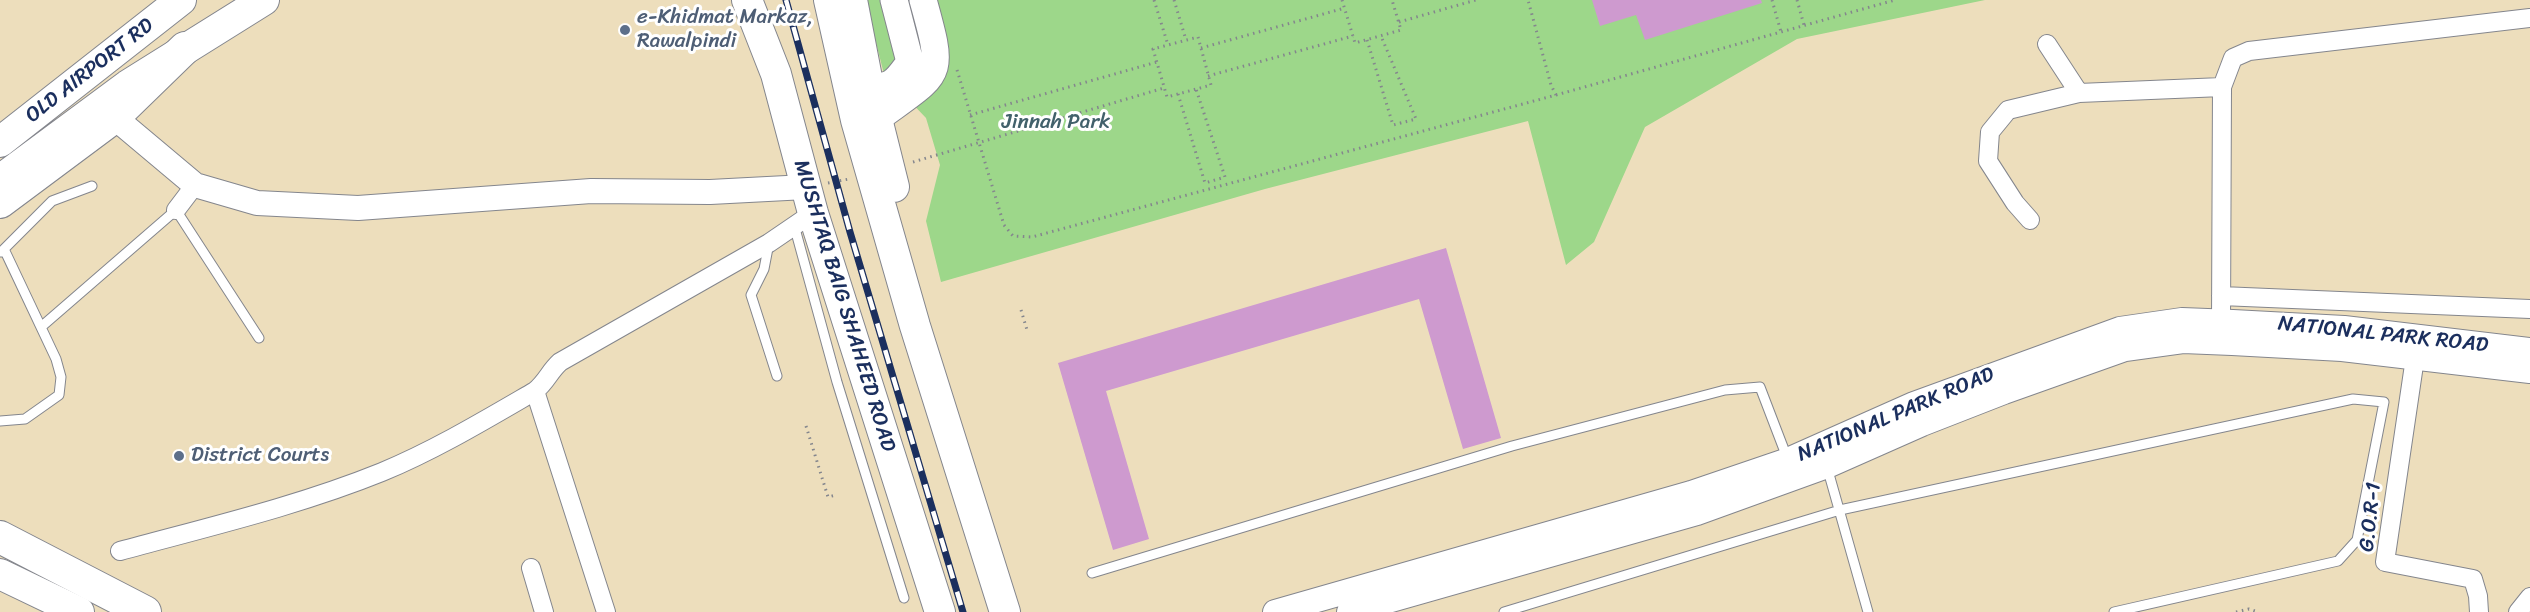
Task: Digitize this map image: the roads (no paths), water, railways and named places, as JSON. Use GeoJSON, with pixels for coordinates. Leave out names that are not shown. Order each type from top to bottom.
{"type":"FeatureCollection","features":[{"type":"Feature","properties":{"kind":"highway"},"geometry":{"type":"LineString","coordinates":[[0,202],[114,117],[185,48]]}},
{"type":"Feature","properties":{"kind":"highway"},"geometry":{"type":"LineString","coordinates":[[0,537],[145,612]]}},
{"type":"Feature","properties":{"kind":"main road","name":"OLD AIRPORT RD"},"geometry":{"type":"LineString","coordinates":[[0,140],[181,0]]}},
{"type":"Feature","properties":{"kind":"main road","name":"OLD AIRPORT RD"},"geometry":{"type":"LineString","coordinates":[[0,180],[128,85],[264,0]]}},
{"type":"Feature","properties":{"kind":"main road","name":"MUSHTAQ BAIG SHAHEED ROAD"},"geometry":{"type":"LineString","coordinates":[[747,0],[776,74],[804,208],[940,612]]}},
{"type":"Feature","properties":{"kind":"main road"},"geometry":{"type":"LineString","coordinates":[[755,0],[776,74]]}},
{"type":"Feature","properties":{"kind":"main road"},"geometry":{"type":"LineString","coordinates":[[829,0],[882,172],[915,326],[1005,612]]}},
{"type":"Feature","properties":{"kind":"main road"},"geometry":{"type":"LineString","coordinates":[[852,0],[868,82],[867,119]]}},
{"type":"Feature","properties":{"kind":"main road"},"geometry":{"type":"LineString","coordinates":[[868,82],[879,87],[888,86],[897,80],[910,62],[894,0]]}},
{"type":"Feature","properties":{"kind":"main road"},"geometry":{"type":"LineString","coordinates":[[867,119],[920,90],[934,70],[937,58],[923,0]]}},
{"type":"Feature","properties":{"kind":"main road"},"geometry":{"type":"LineString","coordinates":[[0,574],[79,612]]}},
{"type":"Feature","properties":{"kind":"main road"},"geometry":{"type":"LineString","coordinates":[[0,592],[42,612]]}},
{"type":"Feature","properties":{"kind":"street"},"geometry":{"type":"LineString","coordinates":[[2221,321],[2222,87],[2233,58],[2249,51],[2530,18]]}},
{"type":"Feature","properties":{"kind":"street"},"geometry":{"type":"LineString","coordinates":[[2047,44],[2079,93]]}},
{"type":"Feature","properties":{"kind":"street"},"geometry":{"type":"LineString","coordinates":[[2030,220],[2015,203],[1988,161],[1990,132],[2008,110],[2079,93],[2222,87]]}},
{"type":"Feature","properties":{"kind":"street"},"geometry":{"type":"LineString","coordinates":[[114,117],[195,185],[257,203],[358,208],[591,191],[710,192],[804,208]]}},
{"type":"Feature","properties":{"kind":"street"},"geometry":{"type":"LineString","coordinates":[[176,210],[195,185]]}},
{"type":"Feature","properties":{"kind":"street"},"geometry":{"type":"LineString","coordinates":[[120,551],[267,510],[381,472],[447,440],[535,391],[548,381],[552,370],[560,362],[769,243],[804,208]]}},
{"type":"Feature","properties":{"kind":"street"},"geometry":{"type":"LineString","coordinates":[[2221,296],[2530,309]]}},
{"type":"Feature","properties":{"kind":"street","name":"NATIONAL PARK ROAD"},"geometry":{"type":"LineString","coordinates":[[1275,612],[1691,493],[1788,460],[1914,404],[2120,329],[2182,320],[2221,321],[2344,328],[2530,350]]}},
{"type":"Feature","properties":{"kind":"street","name":"NATIONAL PARK ROAD"},"geometry":{"type":"LineString","coordinates":[[1349,612],[1697,513],[1827,466],[1922,424],[2125,349],[2183,341],[2232,343],[2342,349],[2530,371]]}},
{"type":"Feature","properties":{"kind":"street","name":"G.O.R-1"},"geometry":{"type":"LineString","coordinates":[[2415,358],[2385,562],[2473,579],[2478,596],[2479,612]]}},
{"type":"Feature","properties":{"kind":"street"},"geometry":{"type":"LineString","coordinates":[[535,391],[606,612]]}},
{"type":"Feature","properties":{"kind":"street"},"geometry":{"type":"LineString","coordinates":[[531,568],[544,612]]}},
{"type":"Feature","properties":{"kind":"street"},"geometry":{"type":"LineString","coordinates":[[997,582],[1019,612]]}},
{"type":"Feature","properties":{"kind":"street"},"geometry":{"type":"LineString","coordinates":[[2518,612],[2530,597]]}},
{"type":"Feature","properties":{"kind":"lane"},"geometry":{"type":"LineString","coordinates":[[0,421],[25,419],[59,395],[59,368],[2,251],[52,201],[92,186]]}},
{"type":"Feature","properties":{"kind":"lane"},"geometry":{"type":"LineString","coordinates":[[804,208],[837,382],[904,598]]}},
{"type":"Feature","properties":{"kind":"lane"},"geometry":{"type":"LineString","coordinates":[[41,327],[176,210],[259,338]]}},
{"type":"Feature","properties":{"kind":"lane"},"geometry":{"type":"LineString","coordinates":[[769,243],[764,269],[751,294],[777,376]]}},
{"type":"Feature","properties":{"kind":"lane"},"geometry":{"type":"LineString","coordinates":[[1092,573],[1512,447],[1725,390],[1760,387],[1788,460]]}},
{"type":"Feature","properties":{"kind":"lane"},"geometry":{"type":"LineString","coordinates":[[1504,612],[1839,510],[2353,399],[2384,402],[2357,540],[2338,561],[2114,612]]}},
{"type":"Feature","properties":{"kind":"lane"},"geometry":{"type":"LineString","coordinates":[[1827,466],[1868,612]]}},
{"type":"Feature","properties":{"kind":"railway"},"geometry":{"type":"LineString","coordinates":[[786,0],[850,232],[963,612]]}},
{"type":"Feature","properties":{"kind":"place","name":"e-Khidmat Markaz, Rawalpindi"},"geometry":{"type":"Point","coordinates":[625,30]}},
{"type":"Feature","properties":{"kind":"place","name":"District Courts"},"geometry":{"type":"Point","coordinates":[179,456]}},
{"type":"Feature","properties":{"kind":"park label","name":"Jinnah Park"},"geometry":{"type":"Point","coordinates":[1056,123]}}]}
